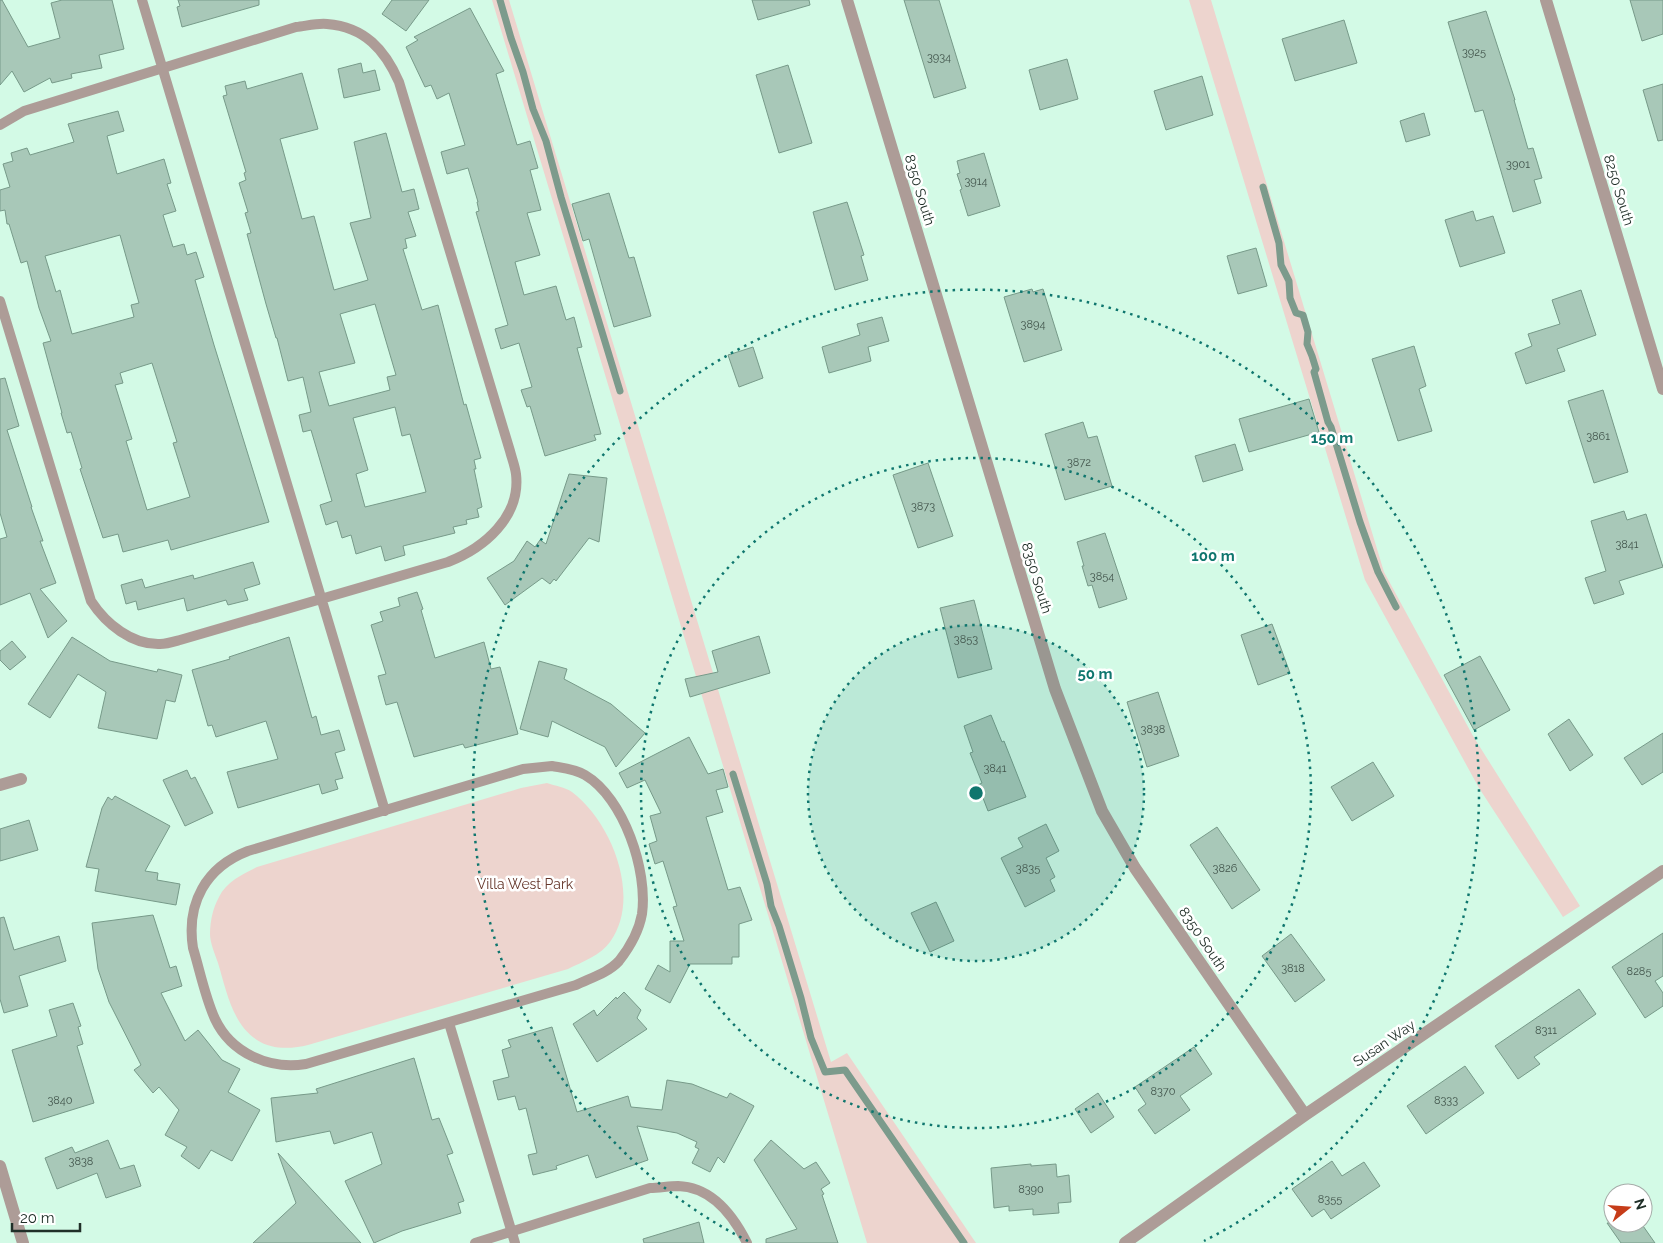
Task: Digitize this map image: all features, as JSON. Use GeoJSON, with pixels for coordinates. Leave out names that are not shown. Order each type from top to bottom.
{"type":"FeatureCollection","features":[{"type":"Feature","properties":{"kind":"street","name":"8350 South"},"geometry":{"type":"LineString","coordinates":[[847,0],[1056,689],[1102,811],[1135,868],[1305,1115]]}},
{"type":"Feature","properties":{"kind":"street","name":"8250 South"},"geometry":{"type":"LineString","coordinates":[[1546,0],[1663,389]]}},
{"type":"Feature","properties":{"kind":"street"},"geometry":{"type":"LineString","coordinates":[[0,785],[20,779]]}},
{"type":"Feature","properties":{"kind":"street","name":"Susan Way"},"geometry":{"type":"LineString","coordinates":[[1125,1243],[1305,1115],[1663,871]]}},
{"type":"Feature","properties":{"kind":"street"},"geometry":{"type":"LineString","coordinates":[[0,1166],[23,1243]]}},
{"type":"Feature","properties":{"kind":"lane"},"geometry":{"type":"LineString","coordinates":[[142,0],[385,811]]}},
{"type":"Feature","properties":{"kind":"lane"},"geometry":{"type":"LineString","coordinates":[[0,125],[24,111],[296,27],[326,24],[355,32],[367,38],[382,51],[400,82],[516,474],[512,508],[500,526],[489,537],[464,556],[448,562],[180,640],[160,644],[144,642],[125,634],[109,623],[99,614],[91,601],[0,301]]}},
{"type":"Feature","properties":{"kind":"lane"},"geometry":{"type":"LineString","coordinates":[[552,766],[576,771],[596,784],[612,801],[632,844],[642,884],[642,915],[637,932],[628,949],[617,963],[601,974],[576,985],[449,1023],[306,1064],[292,1066],[280,1066],[262,1061],[243,1051],[229,1040],[215,1018],[193,948],[191,920],[197,900],[206,881],[218,867],[233,856],[523,769],[552,766]]}},
{"type":"Feature","properties":{"kind":"lane"},"geometry":{"type":"LineString","coordinates":[[449,1023],[515,1243]]}},
{"type":"Feature","properties":{"kind":"lane"},"geometry":{"type":"LineString","coordinates":[[475,1243],[650,1188],[679,1186],[701,1192],[724,1206],[738,1225],[746,1243]]}},
{"type":"Feature","properties":{"kind":"green space"},"geometry":{"type":"Polygon","coordinates":[[[492,0],[509,0],[831,1062],[847,1053],[976,1243],[867,1243],[492,0]]]}},
{"type":"Feature","properties":{"kind":"green space"},"geometry":{"type":"Polygon","coordinates":[[[1189,0],[1211,0],[1384,572],[1473,736],[1580,906],[1563,917],[1479,788],[1365,580],[1189,0]]]}},
{"type":"Feature","properties":{"kind":"green space","name":"Villa West Park"},"geometry":{"type":"Polygon","coordinates":[[[547,783],[569,790],[586,805],[610,841],[618,862],[623,883],[623,904],[619,924],[610,942],[602,951],[568,969],[308,1045],[289,1048],[269,1046],[257,1040],[241,1025],[227,995],[210,937],[211,919],[215,906],[222,892],[230,883],[257,867],[521,788],[547,783]]]}},
{"type":"Feature","properties":{"kind":"building"},"geometry":{"type":"Polygon","coordinates":[[[0,0],[2,0],[28,47],[60,38],[51,3],[62,0],[112,0],[124,49],[99,55],[102,68],[71,74],[72,78],[52,83],[50,78],[24,92],[12,71],[0,85],[0,0]]]}},
{"type":"Feature","properties":{"kind":"building"},"geometry":{"type":"Polygon","coordinates":[[[178,0],[259,0],[259,5],[182,27],[177,7],[180,6],[178,0]]]}},
{"type":"Feature","properties":{"kind":"building"},"geometry":{"type":"Polygon","coordinates":[[[392,0],[429,0],[406,31],[382,14],[392,0]]]}},
{"type":"Feature","properties":{"kind":"building"},"geometry":{"type":"Polygon","coordinates":[[[752,0],[809,0],[810,5],[758,20],[752,0]]]}},
{"type":"Feature","properties":{"kind":"building"},"geometry":{"type":"Polygon","coordinates":[[[904,0],[939,0],[966,88],[934,98],[904,0]]]}},
{"type":"Feature","properties":{"kind":"building"},"geometry":{"type":"Polygon","coordinates":[[[1630,0],[1663,0],[1663,34],[1642,41],[1630,0]]]}},
{"type":"Feature","properties":{"kind":"building"},"geometry":{"type":"Polygon","coordinates":[[[470,8],[504,71],[496,74],[517,145],[530,141],[538,168],[530,170],[541,210],[527,213],[540,255],[515,262],[524,295],[556,286],[566,320],[574,317],[582,347],[577,348],[601,434],[594,435],[596,440],[545,456],[530,406],[527,407],[521,390],[532,387],[519,343],[501,349],[495,329],[508,325],[476,212],[479,211],[478,202],[468,168],[447,174],[441,152],[465,145],[449,93],[437,99],[431,85],[425,87],[406,47],[418,40],[414,37],[470,8]]]}},
{"type":"Feature","properties":{"kind":"building"},"geometry":{"type":"Polygon","coordinates":[[[1486,11],[1515,100],[1528,149],[1533,148],[1542,178],[1534,180],[1541,203],[1513,212],[1483,110],[1475,112],[1448,22],[1486,11]]]}},
{"type":"Feature","properties":{"kind":"building"},"geometry":{"type":"Polygon","coordinates":[[[1344,20],[1357,63],[1295,81],[1282,39],[1344,20]]]}},
{"type":"Feature","properties":{"kind":"building"},"geometry":{"type":"Polygon","coordinates":[[[1067,59],[1078,99],[1040,110],[1029,70],[1067,59]]]}},
{"type":"Feature","properties":{"kind":"building"},"geometry":{"type":"Polygon","coordinates":[[[361,63],[363,73],[375,70],[380,90],[344,98],[338,69],[361,63]]]}},
{"type":"Feature","properties":{"kind":"building"},"geometry":{"type":"Polygon","coordinates":[[[788,65],[812,143],[779,153],[756,75],[788,65]]]}},
{"type":"Feature","properties":{"kind":"building"},"geometry":{"type":"Polygon","coordinates":[[[302,73],[318,129],[280,139],[302,219],[314,216],[334,290],[368,280],[350,223],[371,218],[354,142],[386,133],[402,192],[414,189],[419,209],[408,212],[416,236],[405,239],[407,248],[403,249],[422,310],[438,305],[464,405],[466,404],[481,458],[474,460],[476,469],[474,469],[482,507],[477,509],[479,517],[466,520],[467,524],[453,527],[455,533],[403,546],[405,555],[385,561],[381,546],[356,554],[351,535],[342,538],[337,521],[326,525],[320,505],[332,501],[311,430],[303,432],[299,415],[311,412],[303,377],[288,381],[247,234],[251,233],[245,213],[248,212],[239,183],[246,180],[244,173],[246,172],[223,96],[227,95],[225,86],[245,81],[247,89],[302,73]],[[375,304],[340,314],[355,363],[319,372],[329,406],[390,390],[387,377],[396,375],[375,304]],[[395,407],[353,418],[368,470],[356,474],[365,507],[426,492],[410,434],[402,436],[395,407]]]}},
{"type":"Feature","properties":{"kind":"building"},"geometry":{"type":"Polygon","coordinates":[[[1202,76],[1213,115],[1166,130],[1154,91],[1202,76]]]}},
{"type":"Feature","properties":{"kind":"building"},"geometry":{"type":"Polygon","coordinates":[[[1663,84],[1663,140],[1658,141],[1643,90],[1663,84]]]}},
{"type":"Feature","properties":{"kind":"building"},"geometry":{"type":"Polygon","coordinates":[[[118,111],[124,131],[107,136],[117,174],[164,159],[171,183],[167,184],[176,211],[163,215],[173,247],[184,244],[187,255],[196,252],[204,277],[195,280],[269,522],[171,550],[168,540],[123,552],[118,534],[103,538],[80,469],[82,468],[71,432],[67,433],[61,413],[43,343],[51,341],[39,308],[27,261],[21,263],[9,224],[7,224],[5,210],[0,211],[0,190],[10,187],[3,164],[13,161],[11,153],[27,148],[30,155],[74,142],[68,124],[118,111]],[[120,235],[45,256],[56,292],[60,290],[72,334],[134,317],[131,305],[139,303],[120,235]],[[152,363],[120,373],[123,383],[115,385],[132,439],[126,441],[147,510],[190,497],[173,443],[177,442],[152,363]]]}},
{"type":"Feature","properties":{"kind":"building"},"geometry":{"type":"Polygon","coordinates":[[[1424,113],[1430,135],[1406,142],[1400,121],[1424,113]]]}},
{"type":"Feature","properties":{"kind":"building"},"geometry":{"type":"Polygon","coordinates":[[[984,153],[1000,206],[968,216],[960,190],[962,189],[957,174],[960,173],[957,161],[984,153]]]}},
{"type":"Feature","properties":{"kind":"building"},"geometry":{"type":"Polygon","coordinates":[[[609,193],[629,258],[634,257],[651,316],[614,327],[589,239],[583,241],[572,204],[609,193]]]}},
{"type":"Feature","properties":{"kind":"building"},"geometry":{"type":"Polygon","coordinates":[[[847,202],[864,255],[861,256],[868,280],[835,290],[813,212],[847,202]]]}},
{"type":"Feature","properties":{"kind":"building"},"geometry":{"type":"Polygon","coordinates":[[[1473,211],[1476,221],[1493,216],[1505,253],[1460,267],[1445,220],[1473,211]]]}},
{"type":"Feature","properties":{"kind":"building"},"geometry":{"type":"Polygon","coordinates":[[[1256,248],[1267,286],[1238,294],[1227,256],[1256,248]]]}},
{"type":"Feature","properties":{"kind":"building"},"geometry":{"type":"Polygon","coordinates":[[[1032,289],[1033,292],[1043,289],[1062,350],[1024,362],[1004,297],[1032,289]]]}},
{"type":"Feature","properties":{"kind":"building"},"geometry":{"type":"Polygon","coordinates":[[[1581,290],[1596,335],[1557,349],[1565,371],[1526,384],[1515,353],[1532,346],[1528,334],[1560,324],[1552,300],[1581,290]]]}},
{"type":"Feature","properties":{"kind":"building"},"geometry":{"type":"Polygon","coordinates":[[[882,317],[889,341],[868,347],[871,361],[829,373],[822,347],[860,335],[857,324],[882,317]]]}},
{"type":"Feature","properties":{"kind":"building"},"geometry":{"type":"Polygon","coordinates":[[[1414,346],[1426,386],[1419,389],[1432,431],[1398,441],[1372,359],[1414,346]]]}},
{"type":"Feature","properties":{"kind":"building"},"geometry":{"type":"Polygon","coordinates":[[[753,347],[763,378],[739,387],[728,355],[753,347]]]}},
{"type":"Feature","properties":{"kind":"building"},"geometry":{"type":"Polygon","coordinates":[[[5,378],[19,426],[7,430],[43,541],[40,541],[56,583],[40,589],[67,621],[48,638],[30,593],[0,605],[0,539],[7,537],[0,513],[0,379],[5,378]]]}},
{"type":"Feature","properties":{"kind":"building"},"geometry":{"type":"Polygon","coordinates":[[[1603,390],[1628,472],[1594,483],[1568,401],[1603,390]]]}},
{"type":"Feature","properties":{"kind":"building"},"geometry":{"type":"Polygon","coordinates":[[[1309,399],[1319,432],[1249,452],[1239,419],[1309,399]]]}},
{"type":"Feature","properties":{"kind":"building"},"geometry":{"type":"Polygon","coordinates":[[[1083,422],[1088,438],[1097,436],[1112,486],[1065,500],[1045,434],[1083,422]]]}},
{"type":"Feature","properties":{"kind":"building"},"geometry":{"type":"Polygon","coordinates":[[[1235,444],[1243,470],[1203,482],[1195,456],[1235,444]]]}},
{"type":"Feature","properties":{"kind":"building"},"geometry":{"type":"Polygon","coordinates":[[[928,463],[953,536],[918,548],[893,475],[928,463]]]}},
{"type":"Feature","properties":{"kind":"building"},"geometry":{"type":"Polygon","coordinates":[[[569,474],[607,478],[599,542],[589,538],[556,581],[554,579],[550,584],[542,578],[505,605],[487,578],[514,561],[527,541],[535,547],[540,540],[546,544],[569,474]]]}},
{"type":"Feature","properties":{"kind":"building"},"geometry":{"type":"Polygon","coordinates":[[[1624,511],[1627,520],[1646,514],[1663,567],[1619,581],[1624,594],[1594,604],[1585,578],[1606,571],[1591,521],[1624,511]]]}},
{"type":"Feature","properties":{"kind":"building"},"geometry":{"type":"Polygon","coordinates":[[[1105,533],[1127,599],[1099,608],[1092,585],[1088,586],[1077,542],[1105,533]]]}},
{"type":"Feature","properties":{"kind":"building"},"geometry":{"type":"Polygon","coordinates":[[[253,562],[260,584],[244,589],[248,600],[228,605],[226,600],[187,611],[184,598],[138,610],[136,601],[126,604],[121,585],[142,579],[145,588],[193,575],[194,579],[253,562]]]}},
{"type":"Feature","properties":{"kind":"building"},"geometry":{"type":"Polygon","coordinates":[[[417,592],[435,658],[484,642],[491,669],[500,667],[518,734],[465,748],[463,744],[414,757],[397,702],[386,705],[378,676],[386,674],[371,625],[383,621],[380,612],[400,606],[398,598],[417,592]]]}},
{"type":"Feature","properties":{"kind":"building"},"geometry":{"type":"Polygon","coordinates":[[[974,600],[992,669],[958,678],[940,608],[974,600]]]}},
{"type":"Feature","properties":{"kind":"building"},"geometry":{"type":"Polygon","coordinates":[[[1272,624],[1290,673],[1258,685],[1241,635],[1272,624]]]}},
{"type":"Feature","properties":{"kind":"building"},"geometry":{"type":"Polygon","coordinates":[[[759,636],[770,673],[690,697],[685,679],[718,672],[712,651],[759,636]]]}},
{"type":"Feature","properties":{"kind":"building"},"geometry":{"type":"Polygon","coordinates":[[[72,637],[110,661],[157,672],[158,669],[182,675],[175,702],[166,700],[157,739],[98,728],[106,692],[78,674],[50,718],[28,704],[72,637]]]}},
{"type":"Feature","properties":{"kind":"building"},"geometry":{"type":"Polygon","coordinates":[[[289,637],[312,718],[316,716],[321,735],[339,730],[345,750],[335,753],[343,778],[335,780],[338,789],[322,794],[319,784],[238,808],[227,772],[278,759],[266,721],[216,737],[212,725],[208,726],[192,670],[230,659],[229,657],[289,637]]]}},
{"type":"Feature","properties":{"kind":"building"},"geometry":{"type":"Polygon","coordinates":[[[12,641],[26,657],[10,670],[0,660],[0,651],[12,641]]]}},
{"type":"Feature","properties":{"kind":"building"},"geometry":{"type":"Polygon","coordinates":[[[1480,656],[1510,710],[1474,730],[1444,675],[1480,656]]]}},
{"type":"Feature","properties":{"kind":"building"},"geometry":{"type":"Polygon","coordinates":[[[539,661],[567,669],[564,679],[611,704],[645,733],[616,767],[605,747],[552,721],[548,737],[520,729],[539,661]]]}},
{"type":"Feature","properties":{"kind":"building"},"geometry":{"type":"Polygon","coordinates":[[[1158,692],[1179,756],[1147,767],[1127,702],[1158,692]]]}},
{"type":"Feature","properties":{"kind":"building"},"geometry":{"type":"Polygon","coordinates":[[[991,715],[1002,742],[1004,741],[1026,797],[988,811],[978,785],[982,783],[970,753],[973,752],[964,726],[991,715]]]}},
{"type":"Feature","properties":{"kind":"building"},"geometry":{"type":"Polygon","coordinates":[[[1569,719],[1593,755],[1570,771],[1548,734],[1569,719]]]}},
{"type":"Feature","properties":{"kind":"building"},"geometry":{"type":"Polygon","coordinates":[[[1663,733],[1663,772],[1642,785],[1624,758],[1663,733]]]}},
{"type":"Feature","properties":{"kind":"building"},"geometry":{"type":"Polygon","coordinates":[[[689,737],[708,774],[723,769],[728,787],[716,790],[723,812],[706,817],[728,890],[740,887],[752,920],[739,924],[739,957],[732,957],[732,964],[690,964],[670,1003],[645,989],[658,965],[670,972],[670,941],[684,941],[673,907],[677,906],[663,861],[655,864],[649,844],[657,841],[650,816],[661,813],[645,780],[627,788],[619,773],[689,737]]]}},
{"type":"Feature","properties":{"kind":"building"},"geometry":{"type":"Polygon","coordinates":[[[1373,762],[1394,796],[1352,821],[1331,787],[1373,762]]]}},
{"type":"Feature","properties":{"kind":"building"},"geometry":{"type":"Polygon","coordinates":[[[187,770],[191,779],[195,777],[213,813],[185,826],[163,780],[187,770]]]}},
{"type":"Feature","properties":{"kind":"building"},"geometry":{"type":"Polygon","coordinates":[[[115,796],[170,826],[145,871],[158,873],[157,880],[180,884],[176,905],[95,891],[99,869],[86,867],[102,808],[108,797],[112,800],[115,796]]]}},
{"type":"Feature","properties":{"kind":"building"},"geometry":{"type":"Polygon","coordinates":[[[29,820],[38,850],[0,861],[0,829],[29,820]]]}},
{"type":"Feature","properties":{"kind":"building"},"geometry":{"type":"Polygon","coordinates":[[[1046,824],[1059,851],[1046,858],[1055,877],[1050,880],[1055,891],[1025,907],[1001,858],[1023,847],[1018,838],[1046,824]]]}},
{"type":"Feature","properties":{"kind":"building"},"geometry":{"type":"Polygon","coordinates":[[[1217,827],[1260,890],[1232,909],[1190,845],[1217,827]]]}},
{"type":"Feature","properties":{"kind":"building"},"geometry":{"type":"Polygon","coordinates":[[[936,902],[954,941],[930,952],[911,913],[936,902]]]}},
{"type":"Feature","properties":{"kind":"building"},"geometry":{"type":"Polygon","coordinates":[[[153,915],[170,968],[176,966],[182,986],[161,993],[185,1041],[198,1030],[222,1060],[240,1069],[228,1092],[260,1110],[232,1161],[211,1150],[199,1169],[181,1156],[187,1147],[165,1135],[179,1110],[159,1087],[153,1093],[134,1070],[141,1065],[109,1002],[98,969],[92,923],[153,915]]]}},
{"type":"Feature","properties":{"kind":"building"},"geometry":{"type":"Polygon","coordinates":[[[4,917],[14,950],[59,936],[66,961],[19,976],[28,1006],[4,1013],[0,999],[0,918],[4,917]]]}},
{"type":"Feature","properties":{"kind":"building"},"geometry":{"type":"Polygon","coordinates":[[[1663,933],[1663,976],[1655,981],[1663,993],[1663,1006],[1645,1018],[1612,967],[1663,933]]]}},
{"type":"Feature","properties":{"kind":"building"},"geometry":{"type":"Polygon","coordinates":[[[1291,934],[1325,980],[1295,1002],[1262,956],[1291,934]]]}},
{"type":"Feature","properties":{"kind":"building"},"geometry":{"type":"Polygon","coordinates":[[[1579,989],[1596,1014],[1534,1057],[1540,1064],[1518,1079],[1495,1046],[1579,989]]]}},
{"type":"Feature","properties":{"kind":"building"},"geometry":{"type":"Polygon","coordinates":[[[624,992],[641,1010],[637,1018],[647,1029],[597,1062],[573,1024],[594,1010],[597,1016],[616,997],[617,999],[624,992]]]}},
{"type":"Feature","properties":{"kind":"building"},"geometry":{"type":"Polygon","coordinates":[[[73,1003],[81,1026],[78,1027],[83,1044],[77,1046],[94,1103],[33,1122],[12,1050],[57,1036],[49,1010],[73,1003]]]}},
{"type":"Feature","properties":{"kind":"building"},"geometry":{"type":"Polygon","coordinates":[[[552,1027],[577,1112],[628,1096],[631,1107],[662,1110],[667,1080],[692,1084],[727,1098],[730,1093],[754,1106],[724,1163],[718,1157],[710,1172],[692,1163],[699,1149],[695,1147],[697,1142],[677,1133],[637,1126],[648,1160],[596,1178],[588,1155],[556,1166],[557,1169],[533,1175],[528,1155],[537,1153],[526,1108],[519,1110],[515,1096],[498,1100],[493,1081],[509,1077],[502,1050],[511,1047],[508,1040],[552,1027]]]}},
{"type":"Feature","properties":{"kind":"building"},"geometry":{"type":"Polygon","coordinates":[[[1194,1047],[1212,1074],[1180,1096],[1190,1110],[1155,1134],[1138,1110],[1146,1104],[1135,1087],[1194,1047]]]}},
{"type":"Feature","properties":{"kind":"building"},"geometry":{"type":"Polygon","coordinates":[[[414,1058],[432,1120],[439,1118],[453,1153],[447,1155],[464,1201],[458,1203],[461,1213],[402,1231],[374,1243],[345,1181],[382,1164],[372,1132],[334,1144],[330,1131],[276,1142],[271,1098],[318,1093],[316,1089],[414,1058]]]}},
{"type":"Feature","properties":{"kind":"building"},"geometry":{"type":"Polygon","coordinates":[[[1465,1066],[1484,1093],[1426,1134],[1407,1106],[1465,1066]]]}},
{"type":"Feature","properties":{"kind":"building"},"geometry":{"type":"Polygon","coordinates":[[[1098,1093],[1114,1117],[1091,1133],[1075,1109],[1098,1093]]]}},
{"type":"Feature","properties":{"kind":"building"},"geometry":{"type":"Polygon","coordinates":[[[108,1140],[120,1169],[134,1165],[141,1186],[106,1198],[97,1173],[57,1189],[45,1158],[72,1147],[75,1153],[108,1140]]]}},
{"type":"Feature","properties":{"kind":"building"},"geometry":{"type":"Polygon","coordinates":[[[771,1140],[804,1169],[816,1162],[830,1183],[821,1189],[838,1243],[766,1243],[766,1239],[797,1229],[754,1160],[771,1140]]]}},
{"type":"Feature","properties":{"kind":"building"},"geometry":{"type":"Polygon","coordinates":[[[278,1153],[361,1243],[253,1243],[296,1203],[278,1153]]]}},
{"type":"Feature","properties":{"kind":"building"},"geometry":{"type":"Polygon","coordinates":[[[1332,1161],[1342,1176],[1364,1162],[1380,1186],[1331,1219],[1324,1209],[1312,1217],[1292,1189],[1332,1161]]]}},
{"type":"Feature","properties":{"kind":"building"},"geometry":{"type":"Polygon","coordinates":[[[1031,1164],[1031,1166],[1056,1164],[1057,1177],[1069,1175],[1071,1202],[1058,1203],[1059,1213],[1033,1215],[1033,1209],[1009,1211],[1009,1206],[994,1208],[991,1168],[1031,1164]]]}},
{"type":"Feature","properties":{"kind":"building"},"geometry":{"type":"Polygon","coordinates":[[[699,1222],[704,1243],[644,1243],[643,1239],[699,1222]]]}},
{"type":"Feature","properties":{"kind":"building"},"geometry":{"type":"Polygon","coordinates":[[[1614,1233],[1648,1233],[1655,1243],[1621,1243],[1614,1233]]]}},
{"type":"Feature","properties":{"kind":"waterway"},"geometry":{"type":"LineString","coordinates":[[500,0],[533,109],[546,141],[561,197],[620,391]]}},
{"type":"Feature","properties":{"kind":"waterway"},"geometry":{"type":"LineString","coordinates":[[1263,187],[1279,243],[1281,265],[1289,281],[1290,298],[1296,313],[1303,315],[1308,332],[1307,344],[1316,369],[1314,372],[1328,422],[1378,572],[1396,607]]}},
{"type":"Feature","properties":{"kind":"waterway"},"geometry":{"type":"LineString","coordinates":[[733,774],[767,884],[771,906],[801,998],[811,1038],[825,1072],[845,1070],[964,1243]]}}]}
